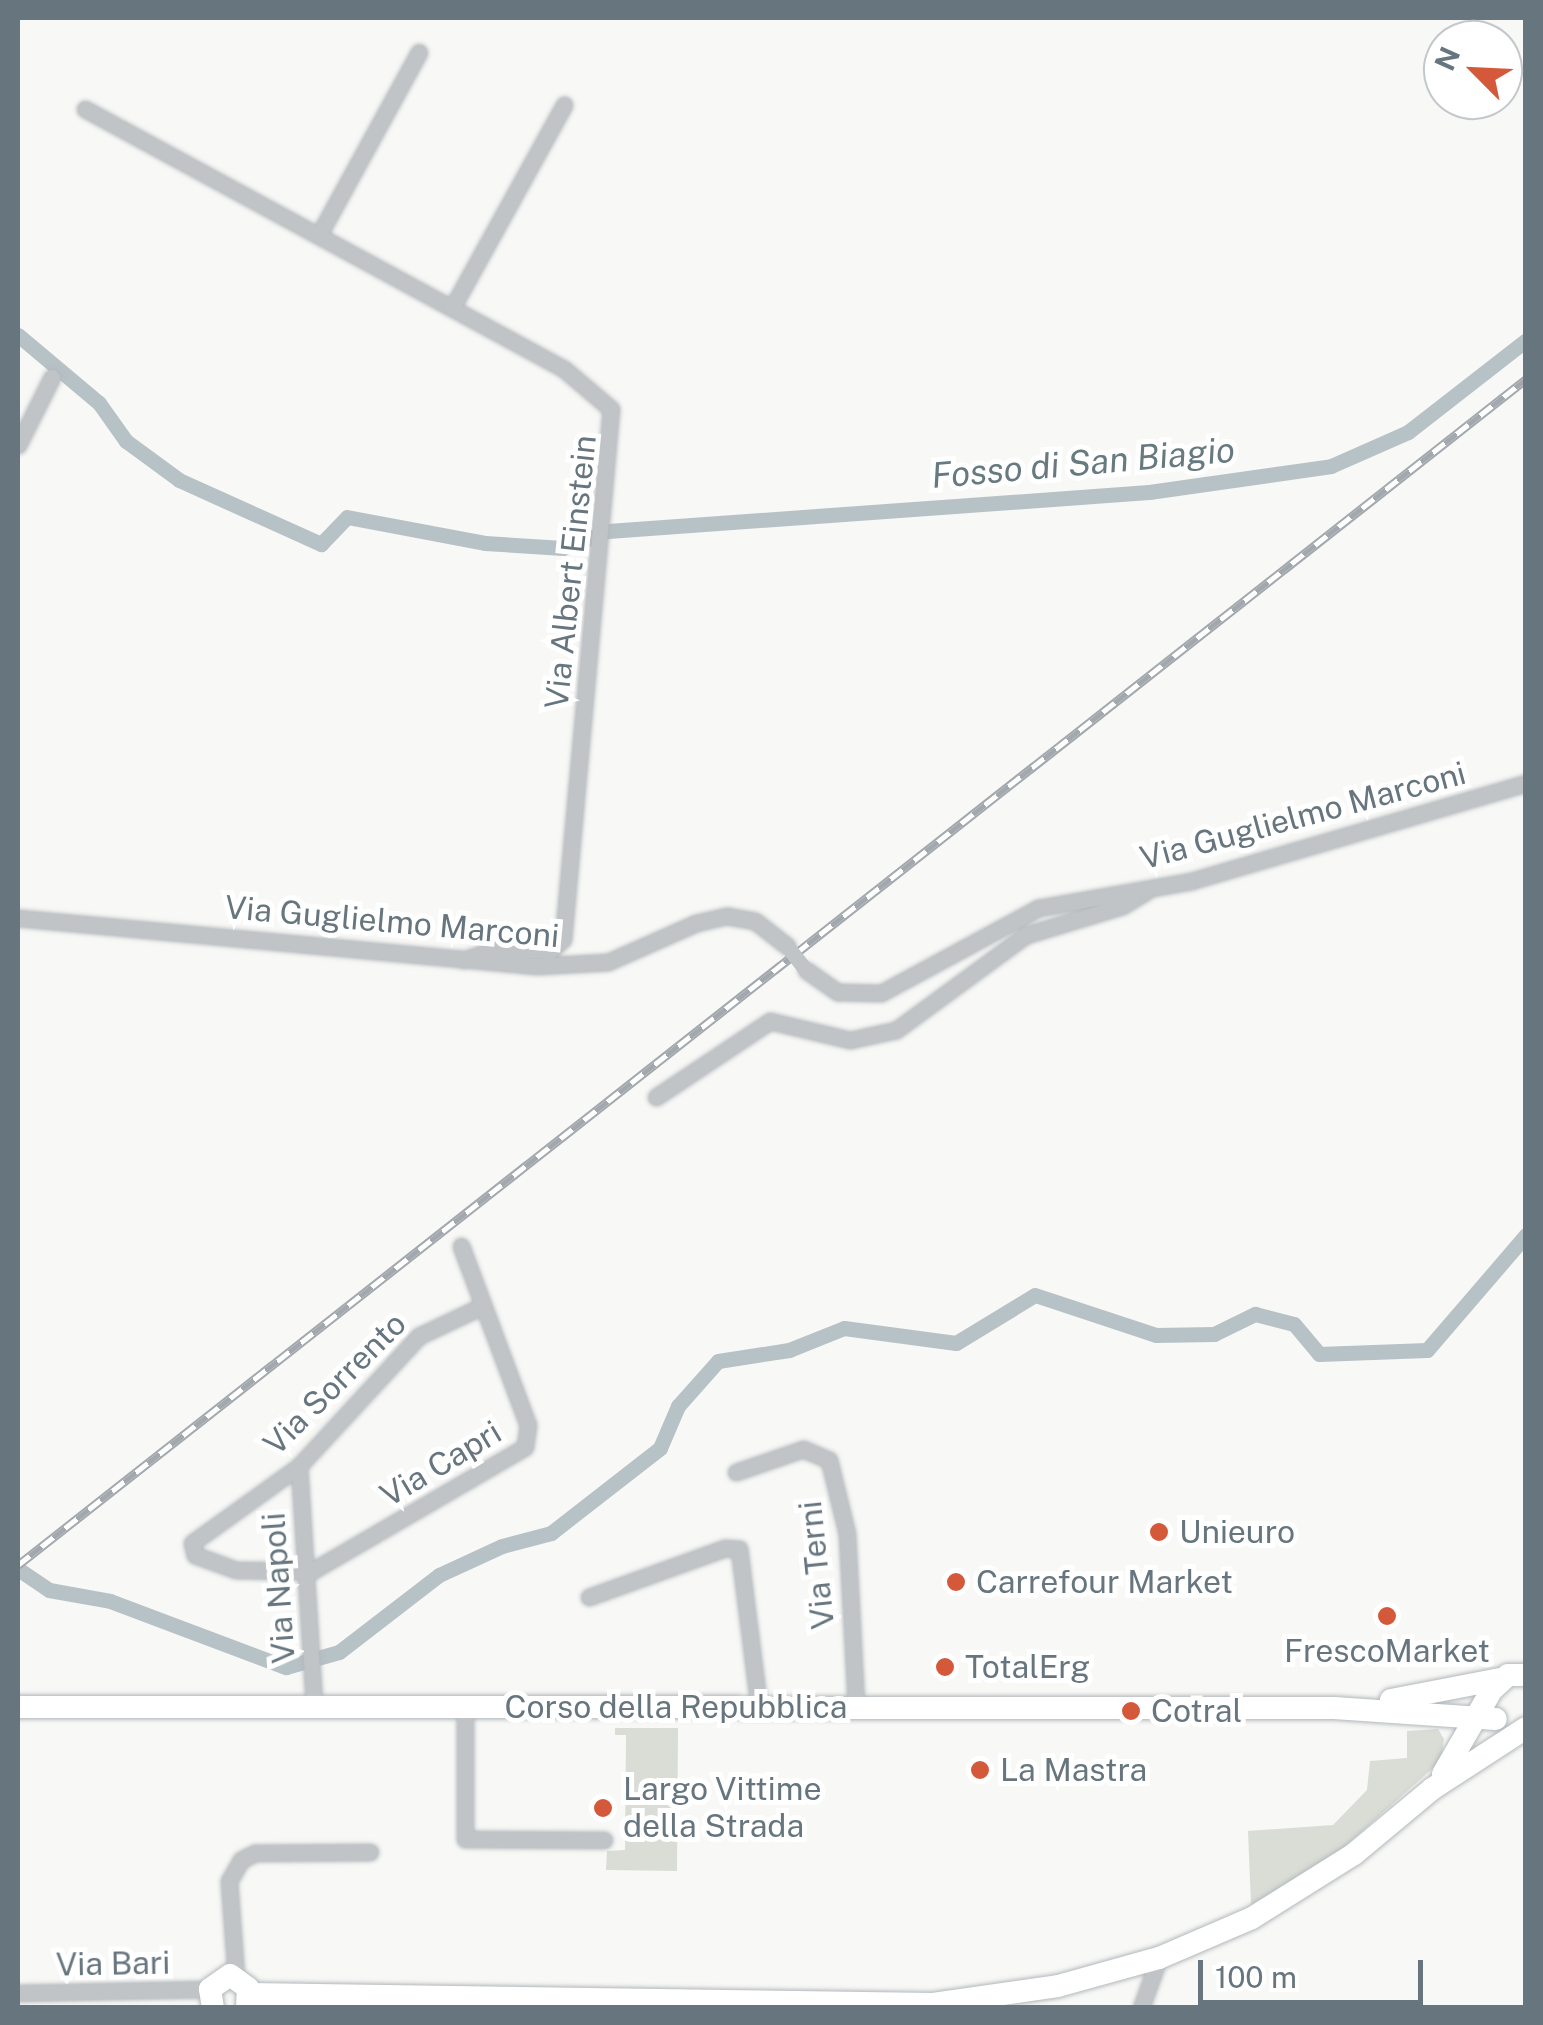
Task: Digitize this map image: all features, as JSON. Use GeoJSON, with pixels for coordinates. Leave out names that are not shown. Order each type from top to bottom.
{"type":"FeatureCollection","features":[{"type":"Feature","properties":{"kind":"street"},"geometry":{"type":"LineString","coordinates":[[320,233],[420,52]]}},
{"type":"Feature","properties":{"kind":"street"},"geometry":{"type":"LineString","coordinates":[[452,308],[564,105]]}},
{"type":"Feature","properties":{"kind":"street","name":"Via Albert Einstein"},"geometry":{"type":"LineString","coordinates":[[85,110],[320,233],[588,383],[605,398],[613,423],[563,939],[554,950],[495,950],[463,960]]}},
{"type":"Feature","properties":{"kind":"street"},"geometry":{"type":"LineString","coordinates":[[18,445],[52,378]]}},
{"type":"Feature","properties":{"kind":"street","name":"Via Guglielmo Marconi"},"geometry":{"type":"LineString","coordinates":[[18,918],[142,924],[463,960],[602,964],[696,923],[732,916],[762,924],[806,970],[838,992],[882,993],[1029,911],[1150,888],[1526,783]]}},
{"type":"Feature","properties":{"kind":"street"},"geometry":{"type":"LineString","coordinates":[[656,1098],[770,1021],[791,1021],[843,1039],[888,1034],[1026,935],[1126,904],[1150,888]]}},
{"type":"Feature","properties":{"kind":"street","name":"Via Capri"},"geometry":{"type":"LineString","coordinates":[[305,1573],[525,1447],[528,1425],[480,1307],[461,1246]]}},
{"type":"Feature","properties":{"kind":"street","name":"Via Sorrento"},"geometry":{"type":"LineString","coordinates":[[305,1573],[236,1570],[202,1560],[191,1547],[298,1466],[419,1336],[480,1307]]}},
{"type":"Feature","properties":{"kind":"street","name":"Via Terni"},"geometry":{"type":"LineString","coordinates":[[736,1472],[803,1449],[830,1460],[849,1555],[856,1708]]}},
{"type":"Feature","properties":{"kind":"street","name":"Via Napoli"},"geometry":{"type":"LineString","coordinates":[[298,1466],[314,1707]]}},
{"type":"Feature","properties":{"kind":"street"},"geometry":{"type":"LineString","coordinates":[[589,1597],[724,1548],[739,1549],[759,1708]]}},
{"type":"Feature","properties":{"kind":"street"},"geometry":{"type":"LineString","coordinates":[[1432,1789],[1512,1678]]}},
{"type":"Feature","properties":{"kind":"street","name":"Corso della Repubblica"},"geometry":{"type":"LineString","coordinates":[[1334,1708],[1512,1678]]}},
{"type":"Feature","properties":{"kind":"street","name":"Corso della Repubblica"},"geometry":{"type":"LineString","coordinates":[[18,1707],[1334,1708],[1421,1711],[1486,1718],[1524,1728]]}},
{"type":"Feature","properties":{"kind":"street"},"geometry":{"type":"LineString","coordinates":[[465,1707],[465,1839],[604,1840]]}},
{"type":"Feature","properties":{"kind":"street"},"geometry":{"type":"LineString","coordinates":[[1421,1711],[1444,1726],[1459,1751]]}},
{"type":"Feature","properties":{"kind":"street"},"geometry":{"type":"LineString","coordinates":[[211,1998],[218,1979],[243,1993],[520,2003],[903,2005],[1020,1994],[1159,1958],[1252,1918],[1309,1884],[1432,1789],[1524,1728]]}},
{"type":"Feature","properties":{"kind":"street"},"geometry":{"type":"LineString","coordinates":[[243,1993],[229,1881],[241,1860],[255,1853],[370,1852]]}},
{"type":"Feature","properties":{"kind":"street"},"geometry":{"type":"LineString","coordinates":[[1141,2008],[1159,1958]]}},
{"type":"Feature","properties":{"kind":"street","name":"Via Bari"},"geometry":{"type":"LineString","coordinates":[[18,1993],[211,1998]]}},
{"type":"Feature","properties":{"kind":"shaded area"},"geometry":{"type":"Polygon","coordinates":[[[615,1728],[678,1728],[677,1871],[606,1870],[607,1851],[625,1850],[626,1735],[615,1735],[615,1728]]]}},
{"type":"Feature","properties":{"kind":"shaded area"},"geometry":{"type":"Polygon","coordinates":[[[1438,1729],[1444,1739],[1441,1761],[1334,1856],[1251,1905],[1248,1831],[1333,1825],[1367,1790],[1370,1761],[1407,1758],[1407,1731],[1438,1729]]]}},
{"type":"Feature","properties":{"kind":"waterway","name":"Fosso di San Biagio"},"geometry":{"type":"LineString","coordinates":[[18,335],[99,403],[126,441],[179,480],[321,544],[347,517],[485,543],[563,548],[593,537]]}},
{"type":"Feature","properties":{"kind":"waterway","name":"Fosso di San Biagio"},"geometry":{"type":"LineString","coordinates":[[608,531],[1149,492],[1331,466],[1408,432],[1526,340]]}},
{"type":"Feature","properties":{"kind":"waterway"},"geometry":{"type":"LineString","coordinates":[[18,1569],[49,1590],[110,1601],[286,1667],[339,1652],[439,1575],[502,1546],[551,1533],[660,1448],[678,1406],[718,1361],[789,1350],[844,1328],[956,1343],[1035,1295],[1156,1335],[1214,1334],[1255,1314],[1294,1324],[1319,1354],[1427,1350],[1526,1235]]}},
{"type":"Feature","properties":{"kind":"railway"},"geometry":{"type":"LineString","coordinates":[[18,1565],[1526,379]]}},
{"type":"Feature","properties":{"kind":"place","name":"Unieuro"},"geometry":{"type":"Point","coordinates":[1159,1532]}},
{"type":"Feature","properties":{"kind":"place","name":"Carrefour Market"},"geometry":{"type":"Point","coordinates":[956,1582]}},
{"type":"Feature","properties":{"kind":"place","name":"FrescoMarket"},"geometry":{"type":"Point","coordinates":[1387,1616]}},
{"type":"Feature","properties":{"kind":"place","name":"TotalErg"},"geometry":{"type":"Point","coordinates":[945,1667]}},
{"type":"Feature","properties":{"kind":"place","name":"Cotral"},"geometry":{"type":"Point","coordinates":[1131,1711]}},
{"type":"Feature","properties":{"kind":"place","name":"La Mastra"},"geometry":{"type":"Point","coordinates":[980,1770]}},
{"type":"Feature","properties":{"kind":"place","name":"Largo Vittime della Strada"},"geometry":{"type":"Point","coordinates":[603,1808]}}]}
